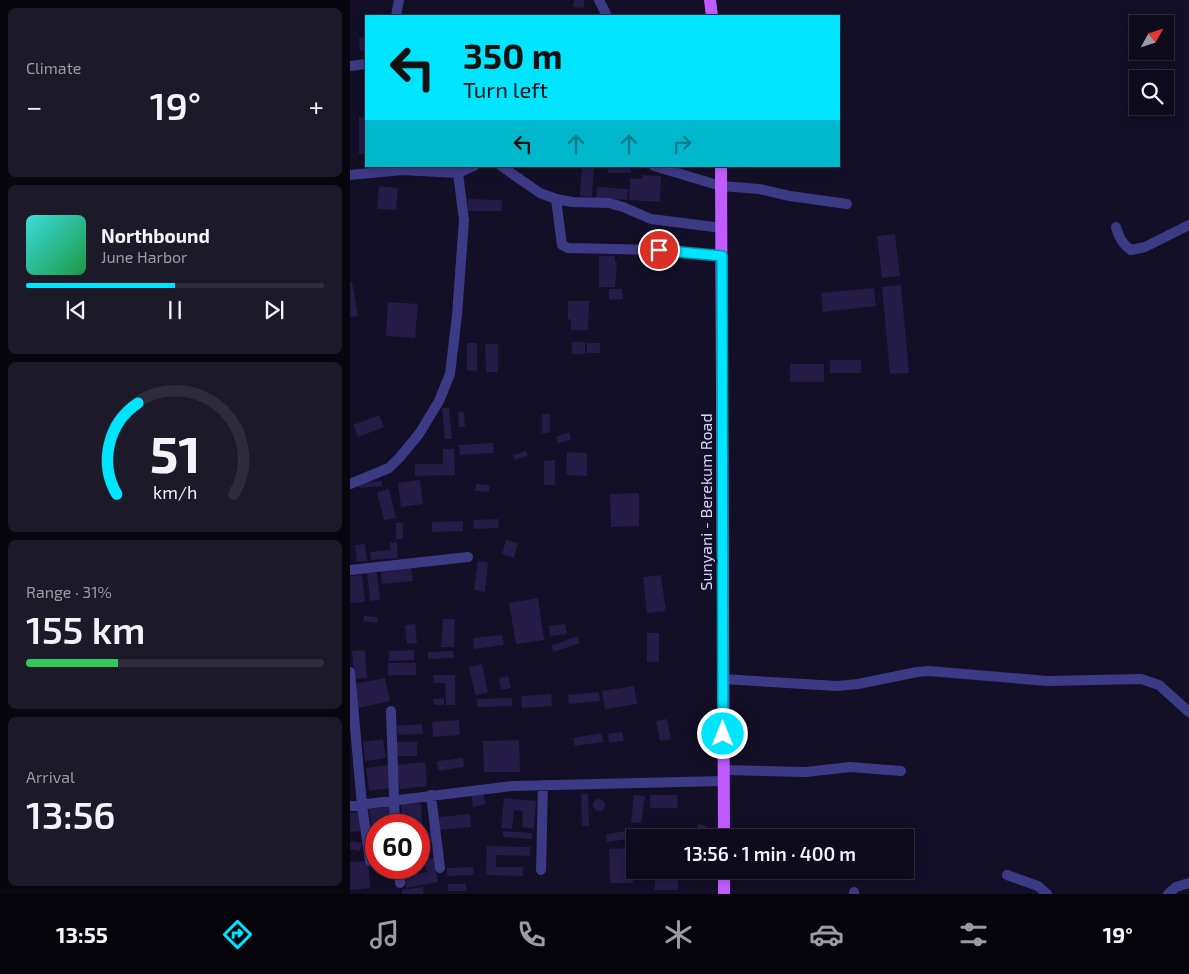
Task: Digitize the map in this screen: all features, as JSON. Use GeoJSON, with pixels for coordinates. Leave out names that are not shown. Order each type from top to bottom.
{"type":"FeatureCollection","features":[{"type":"Feature","properties":{"kind":"main road"},"geometry":{"type":"LineString","coordinates":[[710,0],[712,15]]}},
{"type":"Feature","properties":{"kind":"main road","name":"Sunyani - Berekum Road"},"geometry":{"type":"LineString","coordinates":[[721,167],[724,829]]}},
{"type":"Feature","properties":{"kind":"main road"},"geometry":{"type":"LineString","coordinates":[[724,879],[724,894]]}},
{"type":"Feature","properties":{"kind":"street"},"geometry":{"type":"LineString","coordinates":[[396,15],[399,0]]}},
{"type":"Feature","properties":{"kind":"street"},"geometry":{"type":"LineString","coordinates":[[599,0],[606,15]]}},
{"type":"Feature","properties":{"kind":"street"},"geometry":{"type":"LineString","coordinates":[[350,66],[365,64]]}},
{"type":"Feature","properties":{"kind":"street"},"geometry":{"type":"LineString","coordinates":[[350,174],[402,170],[458,173],[472,167]]}},
{"type":"Feature","properties":{"kind":"street"},"geometry":{"type":"LineString","coordinates":[[502,167],[540,193],[556,199],[572,202],[609,203],[623,207],[651,220],[722,228]]}},
{"type":"Feature","properties":{"kind":"street"},"geometry":{"type":"LineString","coordinates":[[657,167],[721,186],[760,189],[790,196],[847,204]]}},
{"type":"Feature","properties":{"kind":"street"},"geometry":{"type":"LineString","coordinates":[[350,484],[389,468],[400,457],[418,434],[439,401],[450,374],[459,296],[464,220],[458,173]]}},
{"type":"Feature","properties":{"kind":"street"},"geometry":{"type":"LineString","coordinates":[[556,199],[562,245],[568,248],[659,250],[722,256]]}},
{"type":"Feature","properties":{"kind":"street"},"geometry":{"type":"LineString","coordinates":[[1116,227],[1121,241],[1131,250],[1145,247],[1189,225]]}},
{"type":"Feature","properties":{"kind":"street"},"geometry":{"type":"LineString","coordinates":[[350,570],[468,557]]}},
{"type":"Feature","properties":{"kind":"street"},"geometry":{"type":"LineString","coordinates":[[723,679],[836,686],[858,684],[929,671],[1047,681],[1141,678],[1159,685],[1189,712]]}},
{"type":"Feature","properties":{"kind":"street"},"geometry":{"type":"LineString","coordinates":[[350,672],[365,826]]}},
{"type":"Feature","properties":{"kind":"street"},"geometry":{"type":"LineString","coordinates":[[391,711],[394,814]]}},
{"type":"Feature","properties":{"kind":"street"},"geometry":{"type":"LineString","coordinates":[[350,806],[512,786],[806,772],[850,767],[901,771]]}},
{"type":"Feature","properties":{"kind":"street"},"geometry":{"type":"LineString","coordinates":[[541,870],[543,785]]}},
{"type":"Feature","properties":{"kind":"street"},"geometry":{"type":"LineString","coordinates":[[431,795],[440,868]]}},
{"type":"Feature","properties":{"kind":"street"},"geometry":{"type":"LineString","coordinates":[[1007,875],[1038,886],[1047,894]]}},
{"type":"Feature","properties":{"kind":"street"},"geometry":{"type":"LineString","coordinates":[[400,879],[400,883]]}},
{"type":"Feature","properties":{"kind":"street"},"geometry":{"type":"LineString","coordinates":[[1168,894],[1176,887],[1189,883]]}},
{"type":"Feature","properties":{"kind":"building"},"geometry":{"type":"Polygon","coordinates":[[[574,0],[584,0],[584,8],[573,7],[574,0]]]}},
{"type":"Feature","properties":{"kind":"building"},"geometry":{"type":"Polygon","coordinates":[[[359,38],[365,38],[365,50],[360,51],[359,38]]]}},
{"type":"Feature","properties":{"kind":"building"},"geometry":{"type":"Polygon","coordinates":[[[359,117],[365,118],[365,154],[359,154],[359,117]]]}},
{"type":"Feature","properties":{"kind":"building"},"geometry":{"type":"Polygon","coordinates":[[[582,167],[594,167],[592,197],[580,196],[582,167]]]}},
{"type":"Feature","properties":{"kind":"building"},"geometry":{"type":"Polygon","coordinates":[[[608,167],[631,167],[631,173],[608,173],[608,167]]]}},
{"type":"Feature","properties":{"kind":"building"},"geometry":{"type":"Polygon","coordinates":[[[642,175],[661,176],[660,202],[629,200],[630,178],[642,179],[642,175]]]}},
{"type":"Feature","properties":{"kind":"building"},"geometry":{"type":"Polygon","coordinates":[[[379,186],[398,188],[396,210],[377,209],[379,186]]]}},
{"type":"Feature","properties":{"kind":"building"},"geometry":{"type":"Polygon","coordinates":[[[597,187],[628,189],[627,200],[596,198],[597,187]]]}},
{"type":"Feature","properties":{"kind":"building"},"geometry":{"type":"Polygon","coordinates":[[[468,199],[502,200],[502,211],[468,211],[468,199]]]}},
{"type":"Feature","properties":{"kind":"building"},"geometry":{"type":"Polygon","coordinates":[[[895,234],[900,276],[882,278],[877,236],[895,234]]]}},
{"type":"Feature","properties":{"kind":"building"},"geometry":{"type":"Polygon","coordinates":[[[599,256],[615,256],[615,262],[617,262],[615,287],[599,287],[599,256]]]}},
{"type":"Feature","properties":{"kind":"building"},"geometry":{"type":"Polygon","coordinates":[[[350,282],[352,282],[358,316],[350,317],[350,282]]]}},
{"type":"Feature","properties":{"kind":"building"},"geometry":{"type":"Polygon","coordinates":[[[901,285],[909,373],[890,374],[882,287],[901,285]]]}},
{"type":"Feature","properties":{"kind":"building"},"geometry":{"type":"Polygon","coordinates":[[[874,288],[876,306],[823,312],[821,293],[874,288]]]}},
{"type":"Feature","properties":{"kind":"building"},"geometry":{"type":"Polygon","coordinates":[[[609,289],[622,289],[623,299],[609,300],[609,289]]]}},
{"type":"Feature","properties":{"kind":"building"},"geometry":{"type":"Polygon","coordinates":[[[568,301],[589,301],[588,330],[571,330],[571,320],[568,319],[568,301]]]}},
{"type":"Feature","properties":{"kind":"building"},"geometry":{"type":"Polygon","coordinates":[[[388,302],[418,304],[415,338],[386,336],[388,302]]]}},
{"type":"Feature","properties":{"kind":"building"},"geometry":{"type":"Polygon","coordinates":[[[572,342],[585,342],[585,354],[572,354],[572,342]]]}},
{"type":"Feature","properties":{"kind":"building"},"geometry":{"type":"Polygon","coordinates":[[[467,343],[477,343],[477,371],[467,370],[467,343]]]}},
{"type":"Feature","properties":{"kind":"building"},"geometry":{"type":"Polygon","coordinates":[[[587,343],[600,343],[600,353],[587,353],[587,343]]]}},
{"type":"Feature","properties":{"kind":"building"},"geometry":{"type":"Polygon","coordinates":[[[485,344],[498,344],[498,372],[486,372],[485,344]]]}},
{"type":"Feature","properties":{"kind":"building"},"geometry":{"type":"Polygon","coordinates":[[[830,360],[861,360],[861,373],[830,373],[830,360]]]}},
{"type":"Feature","properties":{"kind":"building"},"geometry":{"type":"Polygon","coordinates":[[[790,364],[824,364],[824,382],[790,382],[790,364]]]}},
{"type":"Feature","properties":{"kind":"building"},"geometry":{"type":"Polygon","coordinates":[[[442,408],[449,408],[452,439],[445,439],[442,408]]]}},
{"type":"Feature","properties":{"kind":"building"},"geometry":{"type":"Polygon","coordinates":[[[458,412],[464,412],[465,427],[459,427],[458,412]]]}},
{"type":"Feature","properties":{"kind":"building"},"geometry":{"type":"Polygon","coordinates":[[[542,414],[550,414],[550,433],[542,433],[542,414]]]}},
{"type":"Feature","properties":{"kind":"building"},"geometry":{"type":"Polygon","coordinates":[[[379,415],[384,427],[358,437],[353,425],[379,415]]]}},
{"type":"Feature","properties":{"kind":"building"},"geometry":{"type":"Polygon","coordinates":[[[569,432],[571,439],[558,444],[556,437],[569,432]]]}},
{"type":"Feature","properties":{"kind":"building"},"geometry":{"type":"Polygon","coordinates":[[[493,443],[494,453],[460,455],[459,445],[493,443]]]}},
{"type":"Feature","properties":{"kind":"building"},"geometry":{"type":"Polygon","coordinates":[[[443,449],[454,449],[455,475],[415,476],[415,464],[443,464],[443,449]]]}},
{"type":"Feature","properties":{"kind":"building"},"geometry":{"type":"Polygon","coordinates":[[[526,451],[528,456],[515,460],[513,455],[526,451]]]}},
{"type":"Feature","properties":{"kind":"building"},"geometry":{"type":"Polygon","coordinates":[[[567,452],[587,453],[587,476],[566,475],[567,452]]]}},
{"type":"Feature","properties":{"kind":"building"},"geometry":{"type":"Polygon","coordinates":[[[555,460],[555,485],[544,485],[544,461],[555,460]]]}},
{"type":"Feature","properties":{"kind":"building"},"geometry":{"type":"Polygon","coordinates":[[[420,480],[423,504],[401,507],[398,483],[420,480]]]}},
{"type":"Feature","properties":{"kind":"building"},"geometry":{"type":"Polygon","coordinates":[[[382,481],[382,486],[359,488],[359,483],[382,481]]]}},
{"type":"Feature","properties":{"kind":"building"},"geometry":{"type":"Polygon","coordinates":[[[476,484],[490,485],[489,492],[475,491],[476,484]]]}},
{"type":"Feature","properties":{"kind":"building"},"geometry":{"type":"Polygon","coordinates":[[[389,489],[396,518],[384,520],[377,492],[389,489]]]}},
{"type":"Feature","properties":{"kind":"building"},"geometry":{"type":"Polygon","coordinates":[[[639,493],[639,526],[611,527],[610,494],[639,493]]]}},
{"type":"Feature","properties":{"kind":"building"},"geometry":{"type":"Polygon","coordinates":[[[498,519],[499,528],[474,529],[473,520],[498,519]]]}},
{"type":"Feature","properties":{"kind":"building"},"geometry":{"type":"Polygon","coordinates":[[[463,521],[463,531],[432,532],[432,522],[463,521]]]}},
{"type":"Feature","properties":{"kind":"building"},"geometry":{"type":"Polygon","coordinates":[[[396,523],[403,523],[403,539],[396,539],[396,523]]]}},
{"type":"Feature","properties":{"kind":"building"},"geometry":{"type":"Polygon","coordinates":[[[506,540],[518,543],[514,558],[502,554],[506,540]]]}},
{"type":"Feature","properties":{"kind":"building"},"geometry":{"type":"Polygon","coordinates":[[[397,542],[398,558],[371,560],[370,552],[390,550],[390,543],[397,542]]]}},
{"type":"Feature","properties":{"kind":"building"},"geometry":{"type":"Polygon","coordinates":[[[365,544],[367,561],[357,562],[355,545],[365,544]]]}},
{"type":"Feature","properties":{"kind":"building"},"geometry":{"type":"Polygon","coordinates":[[[478,561],[488,562],[485,592],[474,590],[478,561]]]}},
{"type":"Feature","properties":{"kind":"building"},"geometry":{"type":"Polygon","coordinates":[[[411,568],[413,581],[382,584],[381,572],[411,568]]]}},
{"type":"Feature","properties":{"kind":"building"},"geometry":{"type":"Polygon","coordinates":[[[367,573],[377,573],[380,600],[370,601],[367,573]]]}},
{"type":"Feature","properties":{"kind":"building"},"geometry":{"type":"Polygon","coordinates":[[[362,575],[365,602],[350,603],[350,576],[362,575]]]}},
{"type":"Feature","properties":{"kind":"building"},"geometry":{"type":"Polygon","coordinates":[[[661,575],[666,611],[647,613],[643,577],[661,575]]]}},
{"type":"Feature","properties":{"kind":"building"},"geometry":{"type":"Polygon","coordinates":[[[538,598],[544,640],[516,644],[509,603],[538,598]]]}},
{"type":"Feature","properties":{"kind":"building"},"geometry":{"type":"Polygon","coordinates":[[[364,616],[378,617],[377,623],[363,621],[364,616]]]}},
{"type":"Feature","properties":{"kind":"building"},"geometry":{"type":"Polygon","coordinates":[[[443,619],[455,619],[454,647],[441,647],[443,619]]]}},
{"type":"Feature","properties":{"kind":"building"},"geometry":{"type":"Polygon","coordinates":[[[415,624],[417,643],[407,644],[405,625],[415,624]]]}},
{"type":"Feature","properties":{"kind":"building"},"geometry":{"type":"Polygon","coordinates":[[[565,624],[567,634],[550,636],[549,626],[565,624]]]}},
{"type":"Feature","properties":{"kind":"building"},"geometry":{"type":"Polygon","coordinates":[[[647,633],[659,633],[659,662],[647,662],[647,633]]]}},
{"type":"Feature","properties":{"kind":"building"},"geometry":{"type":"Polygon","coordinates":[[[502,635],[504,645],[474,649],[473,638],[502,635]]]}},
{"type":"Feature","properties":{"kind":"building"},"geometry":{"type":"Polygon","coordinates":[[[577,636],[580,643],[554,652],[551,646],[577,636]]]}},
{"type":"Feature","properties":{"kind":"building"},"geometry":{"type":"Polygon","coordinates":[[[365,650],[367,678],[354,679],[352,651],[365,650]]]}},
{"type":"Feature","properties":{"kind":"building"},"geometry":{"type":"Polygon","coordinates":[[[414,650],[414,660],[389,661],[389,651],[414,650]]]}},
{"type":"Feature","properties":{"kind":"building"},"geometry":{"type":"Polygon","coordinates":[[[453,651],[454,658],[428,659],[428,652],[453,651]]]}},
{"type":"Feature","properties":{"kind":"building"},"geometry":{"type":"Polygon","coordinates":[[[388,663],[416,663],[416,675],[388,675],[388,663]]]}},
{"type":"Feature","properties":{"kind":"building"},"geometry":{"type":"Polygon","coordinates":[[[482,664],[488,693],[475,695],[469,667],[482,664]]]}},
{"type":"Feature","properties":{"kind":"building"},"geometry":{"type":"Polygon","coordinates":[[[433,675],[455,675],[455,705],[446,705],[445,683],[434,683],[433,675]]]}},
{"type":"Feature","properties":{"kind":"building"},"geometry":{"type":"Polygon","coordinates":[[[508,676],[511,688],[501,690],[499,678],[508,676]]]}},
{"type":"Feature","properties":{"kind":"building"},"geometry":{"type":"Polygon","coordinates":[[[385,678],[390,701],[358,708],[353,684],[385,678]]]}},
{"type":"Feature","properties":{"kind":"building"},"geometry":{"type":"Polygon","coordinates":[[[634,686],[637,704],[605,709],[602,691],[634,686]]]}},
{"type":"Feature","properties":{"kind":"building"},"geometry":{"type":"Polygon","coordinates":[[[599,692],[600,701],[569,704],[568,695],[599,692]]]}},
{"type":"Feature","properties":{"kind":"building"},"geometry":{"type":"Polygon","coordinates":[[[551,694],[552,706],[522,708],[521,696],[551,694]]]}},
{"type":"Feature","properties":{"kind":"building"},"geometry":{"type":"Polygon","coordinates":[[[444,698],[444,705],[434,705],[433,699],[444,698]]]}},
{"type":"Feature","properties":{"kind":"building"},"geometry":{"type":"Polygon","coordinates":[[[512,698],[512,706],[477,707],[477,699],[512,698]]]}},
{"type":"Feature","properties":{"kind":"building"},"geometry":{"type":"Polygon","coordinates":[[[667,719],[671,739],[660,741],[656,721],[667,719]]]}},
{"type":"Feature","properties":{"kind":"building"},"geometry":{"type":"Polygon","coordinates":[[[459,720],[460,735],[433,737],[432,722],[459,720]]]}},
{"type":"Feature","properties":{"kind":"building"},"geometry":{"type":"Polygon","coordinates":[[[422,724],[423,734],[398,735],[397,726],[422,724]]]}},
{"type":"Feature","properties":{"kind":"building"},"geometry":{"type":"Polygon","coordinates":[[[622,732],[624,741],[609,743],[608,734],[622,732]]]}},
{"type":"Feature","properties":{"kind":"building"},"geometry":{"type":"Polygon","coordinates":[[[602,733],[603,742],[575,746],[573,738],[602,733]]]}},
{"type":"Feature","properties":{"kind":"building"},"geometry":{"type":"Polygon","coordinates":[[[383,739],[386,758],[365,761],[363,742],[383,739]]]}},
{"type":"Feature","properties":{"kind":"building"},"geometry":{"type":"Polygon","coordinates":[[[519,740],[520,772],[484,772],[483,741],[519,740]]]}},
{"type":"Feature","properties":{"kind":"building"},"geometry":{"type":"Polygon","coordinates":[[[395,742],[417,742],[417,756],[395,756],[395,742]]]}},
{"type":"Feature","properties":{"kind":"building"},"geometry":{"type":"Polygon","coordinates":[[[463,758],[464,767],[438,771],[437,761],[463,758]]]}},
{"type":"Feature","properties":{"kind":"building"},"geometry":{"type":"Polygon","coordinates":[[[425,762],[427,786],[400,789],[397,765],[425,762]]]}},
{"type":"Feature","properties":{"kind":"building"},"geometry":{"type":"Polygon","coordinates":[[[389,765],[392,788],[369,791],[366,768],[389,765]]]}},
{"type":"Feature","properties":{"kind":"building"},"geometry":{"type":"Polygon","coordinates":[[[483,792],[486,804],[473,807],[471,794],[483,792]]]}},
{"type":"Feature","properties":{"kind":"building"},"geometry":{"type":"Polygon","coordinates":[[[581,794],[588,794],[589,826],[582,826],[581,794]]]}},
{"type":"Feature","properties":{"kind":"building"},"geometry":{"type":"Polygon","coordinates":[[[634,795],[645,796],[641,823],[631,822],[634,795]]]}},
{"type":"Feature","properties":{"kind":"building"},"geometry":{"type":"Polygon","coordinates":[[[650,795],[677,795],[678,808],[650,808],[650,795]]]}},
{"type":"Feature","properties":{"kind":"building"},"geometry":{"type":"Polygon","coordinates":[[[504,798],[536,801],[534,829],[522,827],[523,811],[514,810],[512,829],[501,828],[504,798]]]}},
{"type":"Feature","properties":{"kind":"building"},"geometry":{"type":"Polygon","coordinates":[[[597,799],[601,799],[605,805],[601,811],[597,811],[593,807],[593,803],[597,799]]]}},
{"type":"Feature","properties":{"kind":"building"},"geometry":{"type":"Polygon","coordinates":[[[421,803],[422,814],[401,814],[401,804],[421,803]]]}},
{"type":"Feature","properties":{"kind":"building"},"geometry":{"type":"Polygon","coordinates":[[[390,806],[391,814],[370,814],[369,809],[390,806]]]}},
{"type":"Feature","properties":{"kind":"building"},"geometry":{"type":"Polygon","coordinates":[[[360,812],[361,831],[350,832],[350,813],[360,812]]]}},
{"type":"Feature","properties":{"kind":"building"},"geometry":{"type":"Polygon","coordinates":[[[470,814],[471,827],[440,830],[439,817],[470,814]]]}},
{"type":"Feature","properties":{"kind":"building"},"geometry":{"type":"Polygon","coordinates":[[[698,824],[707,826],[706,829],[697,829],[698,824]]]}},
{"type":"Feature","properties":{"kind":"building"},"geometry":{"type":"Polygon","coordinates":[[[503,831],[532,833],[532,839],[503,837],[503,831]]]}},
{"type":"Feature","properties":{"kind":"building"},"geometry":{"type":"Polygon","coordinates":[[[626,831],[626,839],[607,842],[606,834],[626,831]]]}},
{"type":"Feature","properties":{"kind":"building"},"geometry":{"type":"Polygon","coordinates":[[[430,832],[432,832],[433,841],[430,841],[430,832]]]}},
{"type":"Feature","properties":{"kind":"building"},"geometry":{"type":"Polygon","coordinates":[[[350,841],[362,843],[360,851],[350,849],[350,841]]]}},
{"type":"Feature","properties":{"kind":"building"},"geometry":{"type":"Polygon","coordinates":[[[487,846],[530,847],[530,856],[496,855],[496,867],[523,867],[523,876],[486,875],[487,846]]]}},
{"type":"Feature","properties":{"kind":"building"},"geometry":{"type":"Polygon","coordinates":[[[626,848],[626,879],[633,879],[633,883],[610,883],[609,849],[626,848]]]}},
{"type":"Feature","properties":{"kind":"building"},"geometry":{"type":"Polygon","coordinates":[[[430,858],[434,858],[438,882],[406,888],[404,879],[430,879],[430,858]]]}},
{"type":"Feature","properties":{"kind":"building"},"geometry":{"type":"Polygon","coordinates":[[[365,861],[365,879],[369,879],[370,888],[350,890],[350,862],[365,861]]]}},
{"type":"Feature","properties":{"kind":"building"},"geometry":{"type":"Polygon","coordinates":[[[473,867],[474,875],[447,876],[447,868],[473,867]]]}},
{"type":"Feature","properties":{"kind":"building"},"geometry":{"type":"Polygon","coordinates":[[[655,879],[678,879],[678,890],[655,890],[655,879]]]}},
{"type":"Feature","properties":{"kind":"building"},"geometry":{"type":"Polygon","coordinates":[[[448,884],[466,884],[466,891],[448,891],[448,884]]]}},
{"type":"Feature","properties":{"kind":"building"},"geometry":{"type":"Polygon","coordinates":[[[423,887],[424,894],[402,894],[402,890],[423,887]]]}},
{"type":"Feature","properties":{"kind":"route"},"geometry":{"type":"LineString","coordinates":[[659,250],[722,256],[723,734]]}}]}
